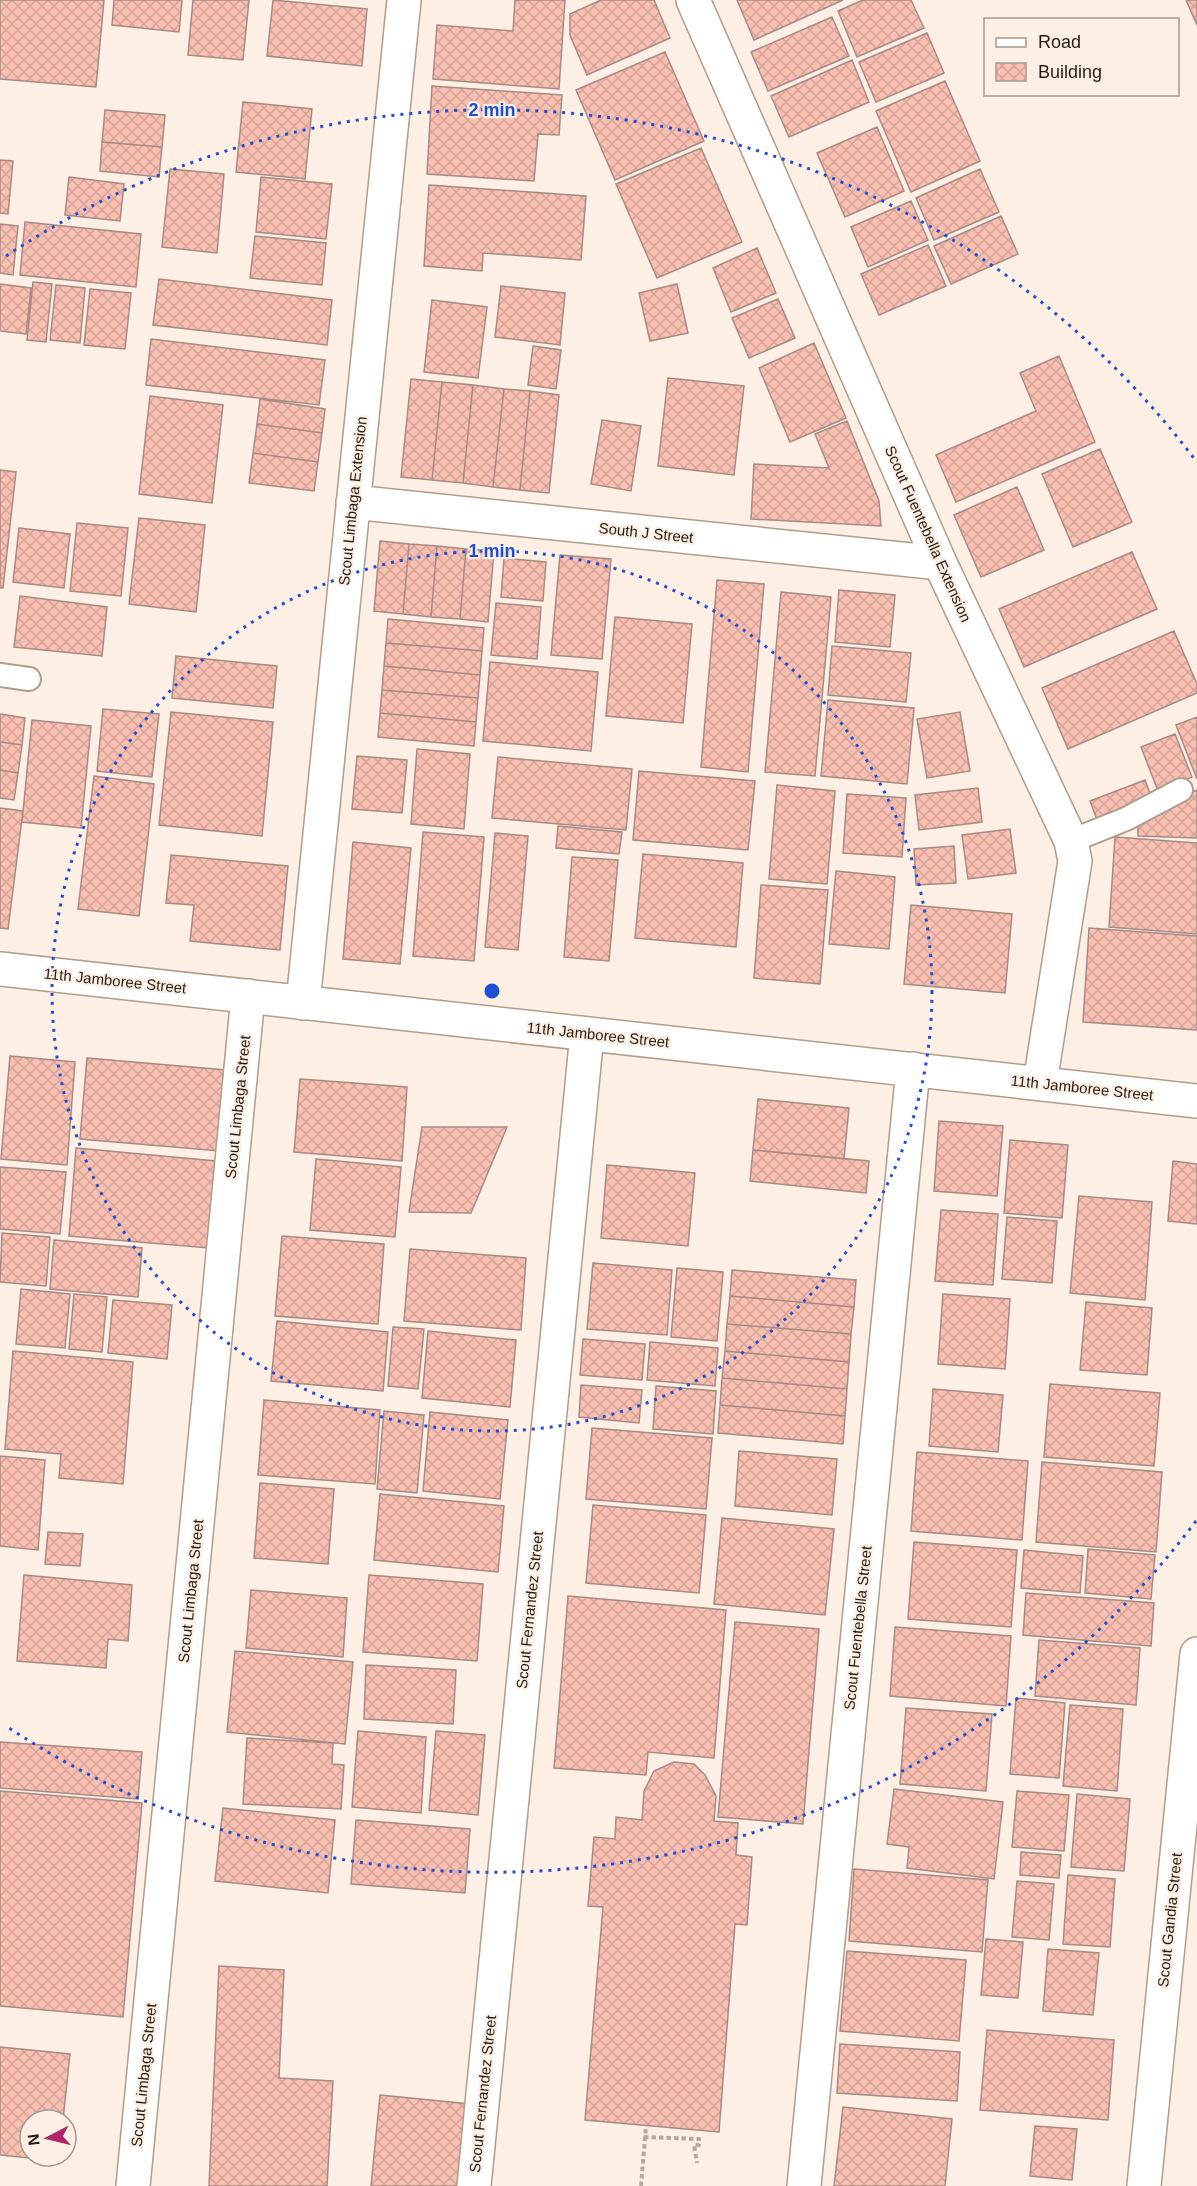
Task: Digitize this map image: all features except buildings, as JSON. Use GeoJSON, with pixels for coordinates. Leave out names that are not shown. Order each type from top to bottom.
{"type":"FeatureCollection","features":[{"type":"Feature","properties":{"kind":"street","name":"Scout Limbaga Extension"},"geometry":{"type":"LineString","coordinates":[[303,1003],[404,0]]}},
{"type":"Feature","properties":{"kind":"street","name":"Scout Fuentebella Extension"},"geometry":{"type":"LineString","coordinates":[[693,0],[940,563],[1071,841],[1075,861],[1040,1083]]}},
{"type":"Feature","properties":{"kind":"street","name":"South J Street"},"geometry":{"type":"LineString","coordinates":[[353,502],[940,563]]}},
{"type":"Feature","properties":{"kind":"street","name":"11th Jamboree Street"},"geometry":{"type":"LineString","coordinates":[[0,969],[1197,1101]]}},
{"type":"Feature","properties":{"kind":"street","name":"Scout Limbaga Street"},"geometry":{"type":"LineString","coordinates":[[133,2186],[248,996]]}},
{"type":"Feature","properties":{"kind":"street","name":"Scout Fernandez Street"},"geometry":{"type":"LineString","coordinates":[[474,2186],[588,1034]]}},
{"type":"Feature","properties":{"kind":"street","name":"Scout Fuentebella Street"},"geometry":{"type":"LineString","coordinates":[[804,2186],[913,1069]]}},
{"type":"Feature","properties":{"kind":"street","name":"Scout Gandia Street"},"geometry":{"type":"LineString","coordinates":[[1144,2186],[1197,1654]]}},
{"type":"Feature","properties":{"kind":"lane"},"geometry":{"type":"LineString","coordinates":[[0,675],[29,679]]}},
{"type":"Feature","properties":{"kind":"lane"},"geometry":{"type":"LineString","coordinates":[[1071,841],[1126,819],[1181,790]]}},
{"type":"Feature","properties":{"kind":"path"},"geometry":{"type":"LineString","coordinates":[[640,2186],[646,2126]]}},
{"type":"Feature","properties":{"kind":"path"},"geometry":{"type":"LineString","coordinates":[[644,2137],[699,2139],[699,2145],[694,2145],[697,2163]]}}]}
